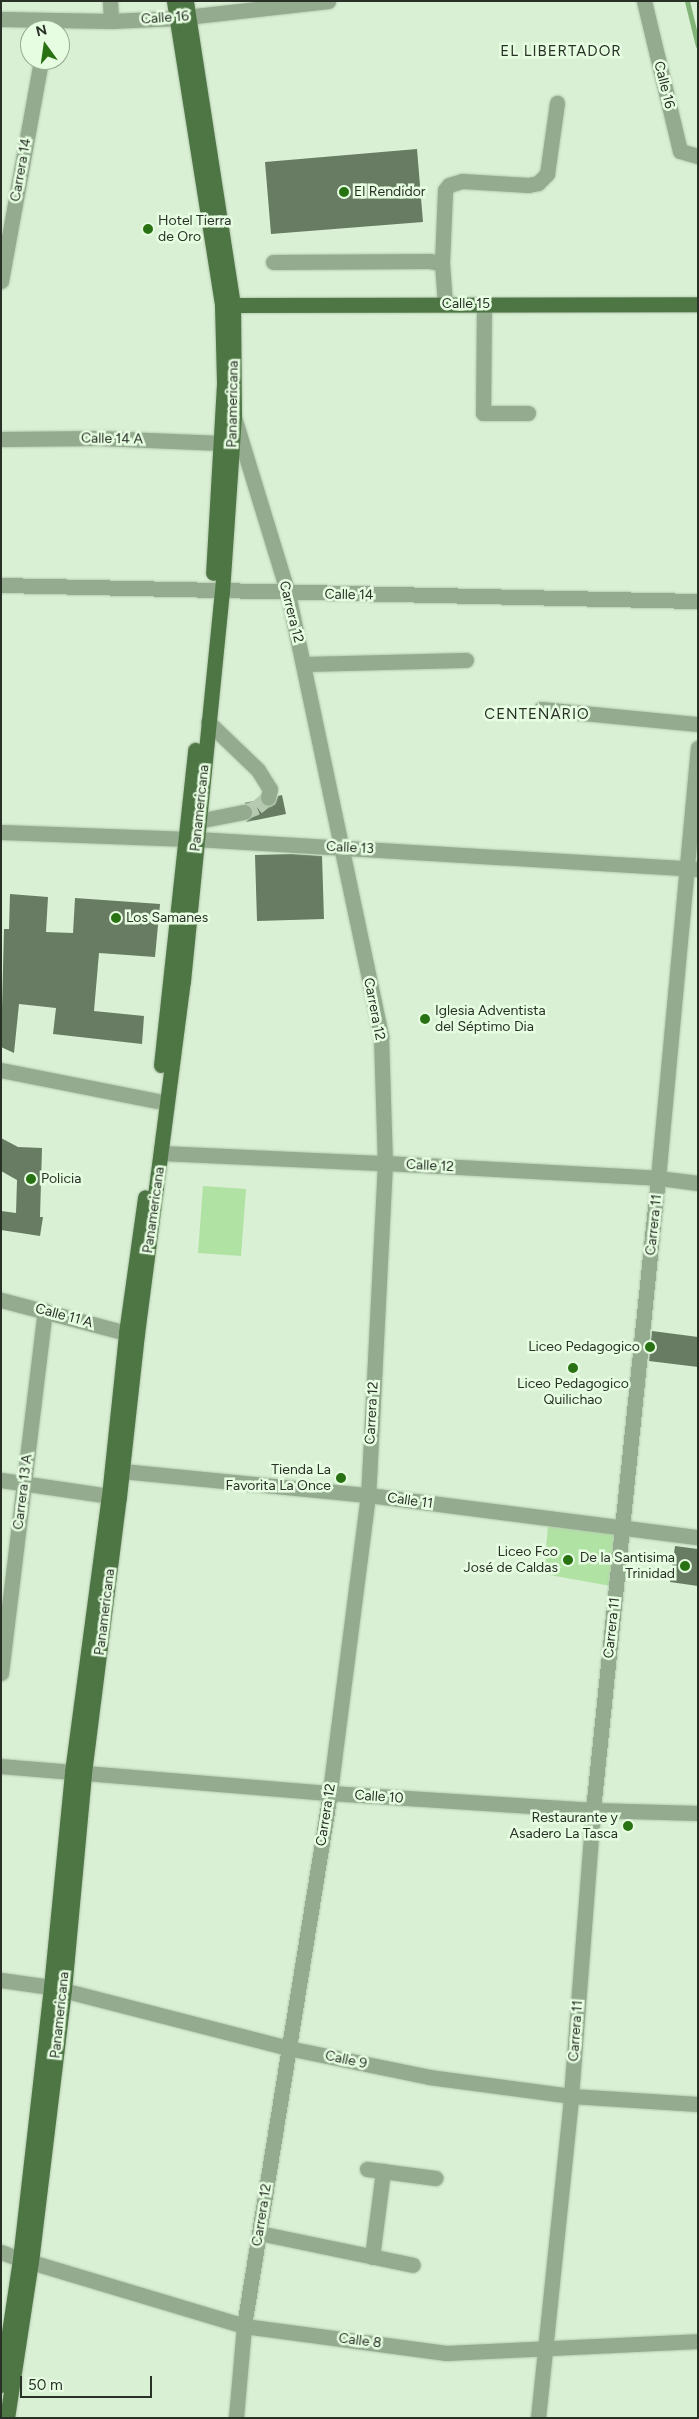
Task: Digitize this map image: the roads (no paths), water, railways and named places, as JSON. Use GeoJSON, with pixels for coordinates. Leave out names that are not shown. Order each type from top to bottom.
{"type":"FeatureCollection","features":[{"type":"Feature","properties":{"kind":"main road","name":"Panamericana"},"geometry":{"type":"LineString","coordinates":[[7,2418],[57,1988],[78,1773],[126,1333],[191,839],[234,416],[233,305],[183,17],[174,1]]}},
{"type":"Feature","properties":{"kind":"main road","name":"Panamericana"},"geometry":{"type":"LineString","coordinates":[[78,1773],[122,1471],[137,1334],[183,980],[191,839],[198,821],[208,722],[217,592],[224,384],[222,305],[183,17],[186,1]]}},
{"type":"Feature","properties":{"kind":"main road","name":"Calle 15"},"geometry":{"type":"LineString","coordinates":[[233,305],[698,304]]}},
{"type":"Feature","properties":{"kind":"main road","name":"Panamericana"},"geometry":{"type":"LineString","coordinates":[[1,2386],[26,2261]]}},
{"type":"Feature","properties":{"kind":"street"},"geometry":{"type":"LineString","coordinates":[[110,1],[111,21]]}},
{"type":"Feature","properties":{"kind":"street","name":"Calle 16"},"geometry":{"type":"LineString","coordinates":[[70,23],[183,17],[328,1]]}},
{"type":"Feature","properties":{"kind":"street","name":"Calle 16"},"geometry":{"type":"LineString","coordinates":[[644,1],[680,150],[698,156]]}},
{"type":"Feature","properties":{"kind":"street","name":"Calle 16"},"geometry":{"type":"LineString","coordinates":[[1,19],[20,21]]}},
{"type":"Feature","properties":{"kind":"street","name":"Carrera 14"},"geometry":{"type":"LineString","coordinates":[[1,281],[39,70]]}},
{"type":"Feature","properties":{"kind":"street"},"geometry":{"type":"LineString","coordinates":[[445,304],[442,263],[445,190],[449,185],[462,181],[528,185],[538,183],[547,174],[557,103]]}},
{"type":"Feature","properties":{"kind":"street"},"geometry":{"type":"LineString","coordinates":[[274,262],[429,261],[442,263]]}},
{"type":"Feature","properties":{"kind":"street"},"geometry":{"type":"LineString","coordinates":[[484,304],[483,413],[528,414]]}},
{"type":"Feature","properties":{"kind":"street","name":"Carrera 12"},"geometry":{"type":"LineString","coordinates":[[234,416],[288,594],[381,1037],[385,1163],[368,1495],[330,1793],[244,2326],[236,2418]]}},
{"type":"Feature","properties":{"kind":"street","name":"Calle 14 A"},"geometry":{"type":"LineString","coordinates":[[1,439],[99,438],[222,443]]}},
{"type":"Feature","properties":{"kind":"street","name":"Calle 14"},"geometry":{"type":"LineString","coordinates":[[1,585],[288,594],[698,602]]}},
{"type":"Feature","properties":{"kind":"street"},"geometry":{"type":"LineString","coordinates":[[303,664],[466,660]]}},
{"type":"Feature","properties":{"kind":"street"},"geometry":{"type":"LineString","coordinates":[[541,709],[698,724]]}},
{"type":"Feature","properties":{"kind":"street"},"geometry":{"type":"LineString","coordinates":[[208,722],[258,770],[270,789],[268,798]]}},
{"type":"Feature","properties":{"kind":"street","name":"Carrera 11"},"geometry":{"type":"LineString","coordinates":[[538,2418],[571,2096],[593,1810],[692,869],[698,748]]}},
{"type":"Feature","properties":{"kind":"street"},"geometry":{"type":"LineString","coordinates":[[198,821],[244,812]]}},
{"type":"Feature","properties":{"kind":"street","name":"Calle 13"},"geometry":{"type":"LineString","coordinates":[[1,832],[191,839],[692,869]]}},
{"type":"Feature","properties":{"kind":"street"},"geometry":{"type":"LineString","coordinates":[[1,1070],[157,1101]]}},
{"type":"Feature","properties":{"kind":"street","name":"Calle 12"},"geometry":{"type":"LineString","coordinates":[[161,1153],[658,1178],[698,1183]]}},
{"type":"Feature","properties":{"kind":"street","name":"Calle 11 A"},"geometry":{"type":"LineString","coordinates":[[1,1300],[126,1333]]}},
{"type":"Feature","properties":{"kind":"street","name":"Carrera 13 A"},"geometry":{"type":"LineString","coordinates":[[1,1673],[46,1312]]}},
{"type":"Feature","properties":{"kind":"street","name":"Calle 11"},"geometry":{"type":"LineString","coordinates":[[122,1471],[368,1495],[623,1529],[698,1537]]}},
{"type":"Feature","properties":{"kind":"street"},"geometry":{"type":"LineString","coordinates":[[1,1480],[25,1482],[109,1496]]}},
{"type":"Feature","properties":{"kind":"street","name":"Calle 10"},"geometry":{"type":"LineString","coordinates":[[1,1766],[330,1793],[593,1810],[698,1813]]}},
{"type":"Feature","properties":{"kind":"street","name":"Calle 9"},"geometry":{"type":"LineString","coordinates":[[1,1980],[57,1988],[288,2048],[429,2077],[571,2096],[698,2104]]}},
{"type":"Feature","properties":{"kind":"street"},"geometry":{"type":"LineString","coordinates":[[368,2169],[435,2178]]}},
{"type":"Feature","properties":{"kind":"street"},"geometry":{"type":"LineString","coordinates":[[372,2257],[383,2171]]}},
{"type":"Feature","properties":{"kind":"street"},"geometry":{"type":"LineString","coordinates":[[259,2233],[413,2265]]}},
{"type":"Feature","properties":{"kind":"street","name":"Calle 8"},"geometry":{"type":"LineString","coordinates":[[1,2252],[244,2326],[446,2353],[544,2347],[698,2342]]}},
{"type":"Feature","properties":{"kind":"waterway"},"geometry":{"type":"LineString","coordinates":[[687,1],[698,46]]}},
{"type":"Feature","properties":{"kind":"tunnel"},"geometry":{"type":"LineString","coordinates":[[244,812],[257,807],[268,798]]}},
{"type":"Feature","properties":{"kind":"place","name":"El Rendidor"},"geometry":{"type":"Point","coordinates":[344,192]}},
{"type":"Feature","properties":{"kind":"place","name":"Hotel Tierra de Oro"},"geometry":{"type":"Point","coordinates":[148,229]}},
{"type":"Feature","properties":{"kind":"place","name":"Los Samanes"},"geometry":{"type":"Point","coordinates":[116,918]}},
{"type":"Feature","properties":{"kind":"place","name":"Iglesia Adventista del Séptimo Dia"},"geometry":{"type":"Point","coordinates":[425,1019]}},
{"type":"Feature","properties":{"kind":"place","name":"Policia"},"geometry":{"type":"Point","coordinates":[31,1179]}},
{"type":"Feature","properties":{"kind":"place","name":"Liceo Pedagogico"},"geometry":{"type":"Point","coordinates":[650,1347]}},
{"type":"Feature","properties":{"kind":"place","name":"Liceo Pedagogico Quilichao"},"geometry":{"type":"Point","coordinates":[573,1368]}},
{"type":"Feature","properties":{"kind":"place","name":"Tienda La Favorita La Once"},"geometry":{"type":"Point","coordinates":[341,1478]}},
{"type":"Feature","properties":{"kind":"place","name":"Liceo Fco José de Caldas"},"geometry":{"type":"Point","coordinates":[568,1560]}},
{"type":"Feature","properties":{"kind":"place","name":"De la Santisima Trinidad"},"geometry":{"type":"Point","coordinates":[685,1566]}},
{"type":"Feature","properties":{"kind":"place","name":"Restaurante y Asadero La Tasca"},"geometry":{"type":"Point","coordinates":[628,1826]}},
{"type":"Feature","properties":{"kind":"district","name":"EL LIBERTADOR"},"geometry":{"type":"Point","coordinates":[561,52]}},
{"type":"Feature","properties":{"kind":"district","name":"CENTENARIO"},"geometry":{"type":"Point","coordinates":[537,715]}}]}
